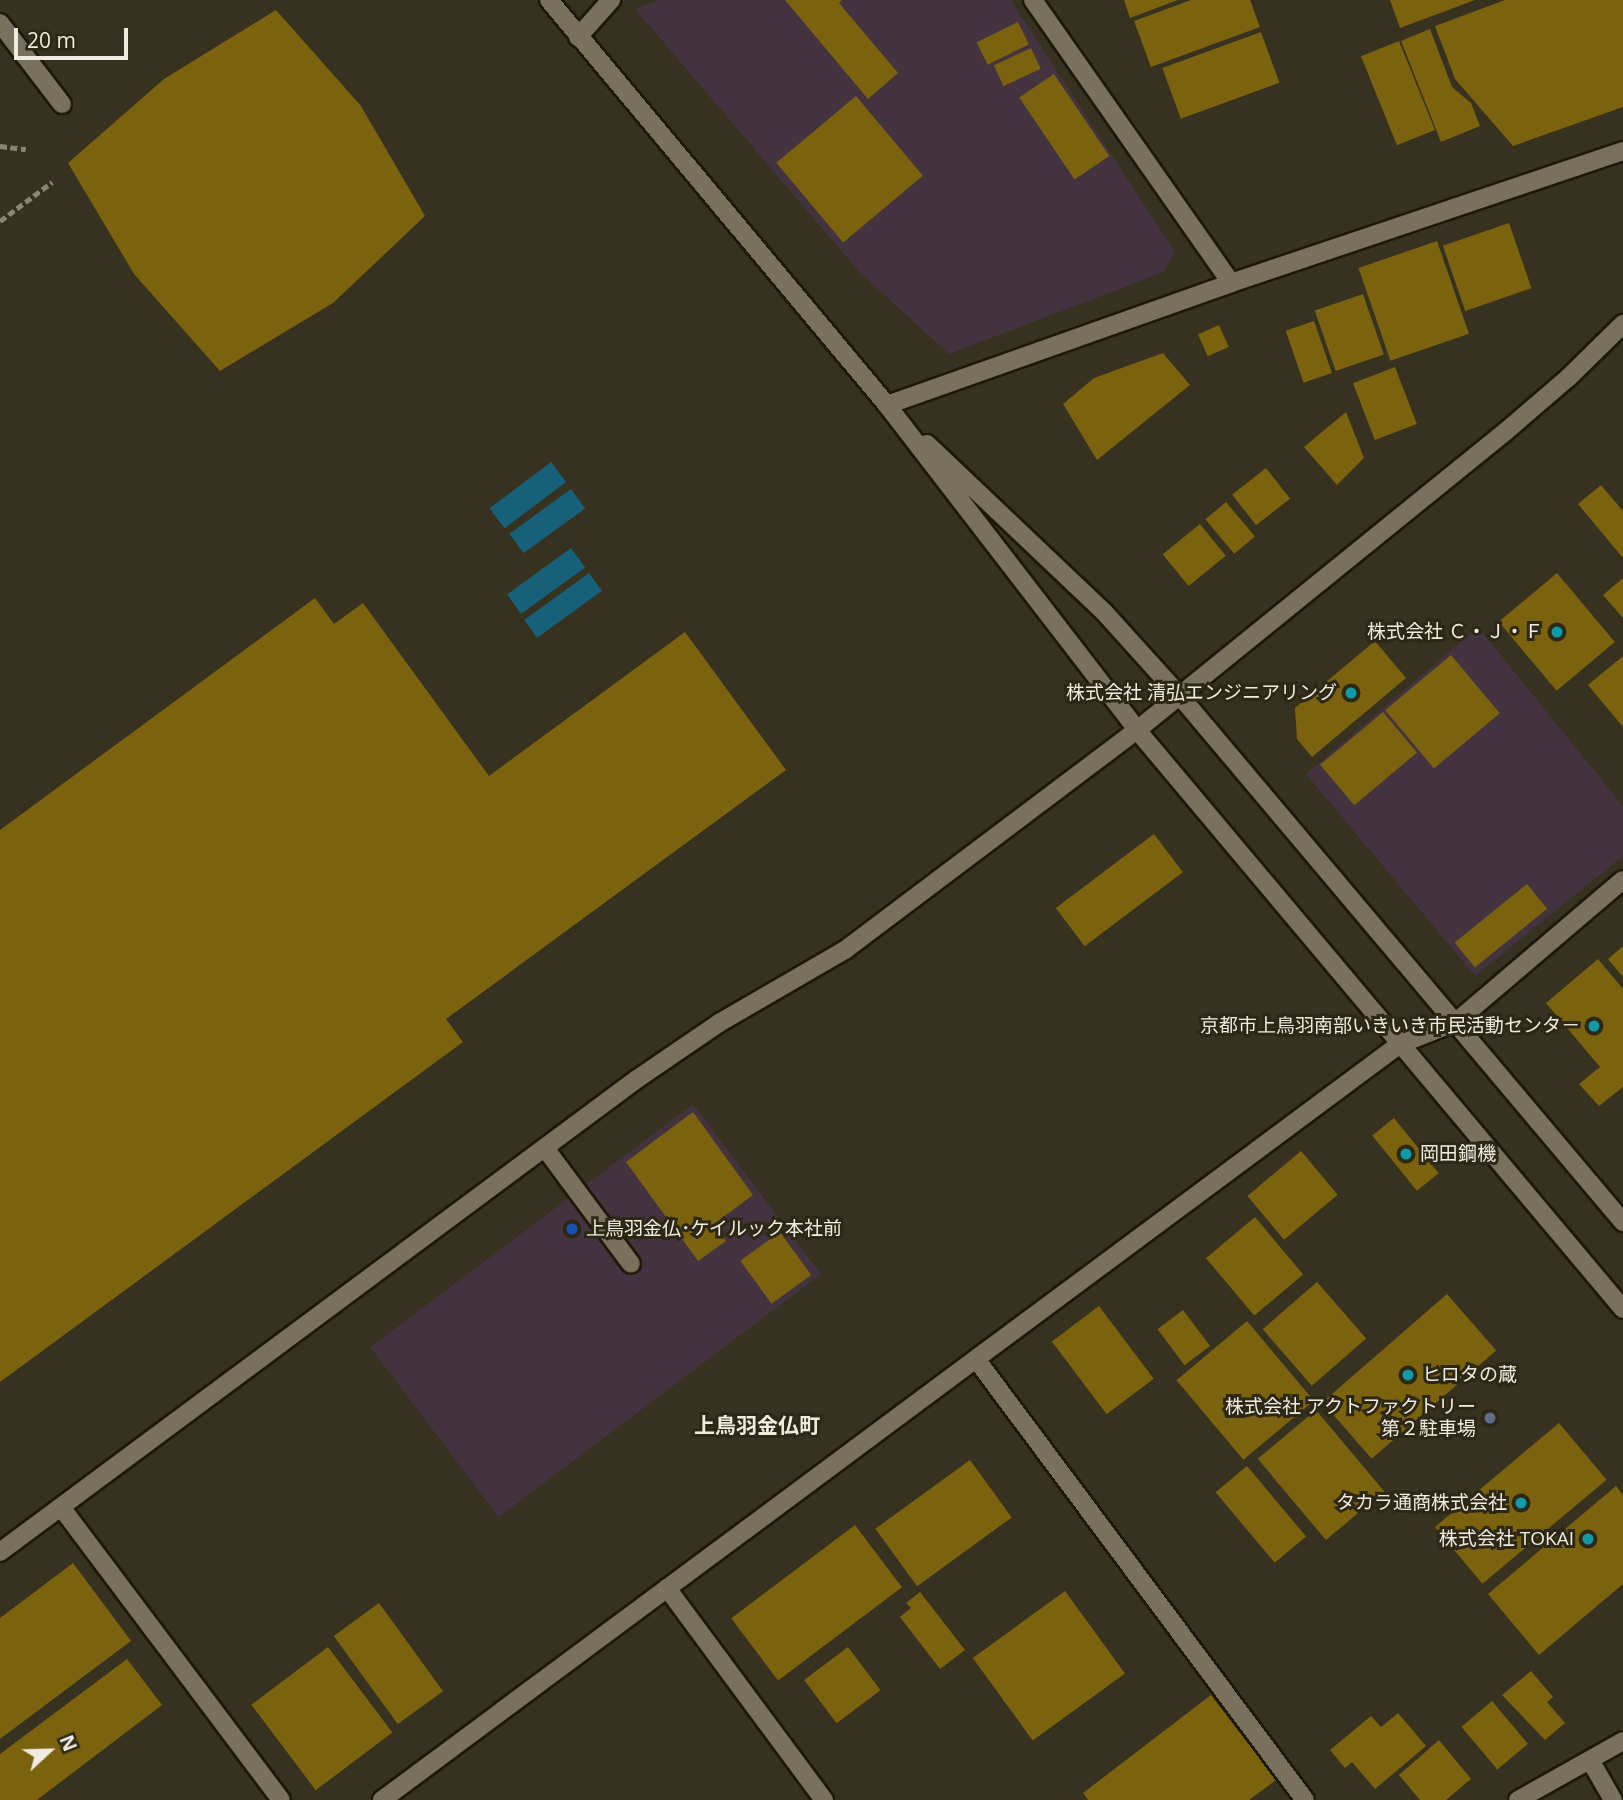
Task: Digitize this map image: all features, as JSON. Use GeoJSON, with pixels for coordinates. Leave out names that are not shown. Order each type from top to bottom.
{"type":"FeatureCollection","features":[{"type":"Feature","properties":{"kind":"street"},"geometry":{"type":"LineString","coordinates":[[549,0],[887,405],[1137,730],[1623,1309]]}},
{"type":"Feature","properties":{"kind":"street"},"geometry":{"type":"LineString","coordinates":[[578,37],[611,0]]}},
{"type":"Feature","properties":{"kind":"street"},"geometry":{"type":"LineString","coordinates":[[1033,0],[1231,283]]}},
{"type":"Feature","properties":{"kind":"street"},"geometry":{"type":"LineString","coordinates":[[0,23],[62,104]]}},
{"type":"Feature","properties":{"kind":"street"},"geometry":{"type":"LineString","coordinates":[[887,405],[1231,283],[1623,151]]}},
{"type":"Feature","properties":{"kind":"street"},"geometry":{"type":"LineString","coordinates":[[0,1552],[545,1148],[719,1023],[845,950],[1137,730],[1505,432],[1623,324]]}},
{"type":"Feature","properties":{"kind":"street"},"geometry":{"type":"LineString","coordinates":[[887,405],[1104,612],[1180,696],[1623,1222]]}},
{"type":"Feature","properties":{"kind":"street"},"geometry":{"type":"LineString","coordinates":[[382,1800],[1400,1044],[1456,1022],[1623,880]]}},
{"type":"Feature","properties":{"kind":"street"},"geometry":{"type":"LineString","coordinates":[[545,1148],[631,1264]]}},
{"type":"Feature","properties":{"kind":"street"},"geometry":{"type":"LineString","coordinates":[[976,1359],[1305,1800]]}},
{"type":"Feature","properties":{"kind":"street"},"geometry":{"type":"LineString","coordinates":[[61,1507],[281,1800]]}},
{"type":"Feature","properties":{"kind":"street"},"geometry":{"type":"LineString","coordinates":[[667,1588],[824,1800]]}},
{"type":"Feature","properties":{"kind":"street"},"geometry":{"type":"LineString","coordinates":[[1518,1800],[1623,1741]]}},
{"type":"Feature","properties":{"kind":"street"},"geometry":{"type":"LineString","coordinates":[[1590,1760],[1613,1800]]}},
{"type":"Feature","properties":{"kind":"path"},"geometry":{"type":"LineString","coordinates":[[0,146],[26,149]]}},
{"type":"Feature","properties":{"kind":"path"},"geometry":{"type":"LineString","coordinates":[[0,221],[51,182]]}},
{"type":"Feature","properties":{"kind":"shaded area"},"geometry":{"type":"Polygon","coordinates":[[[659,0],[1011,0],[1175,252],[1164,272],[949,354],[861,274],[635,9],[659,0]]]}},
{"type":"Feature","properties":{"kind":"shaded area"},"geometry":{"type":"Polygon","coordinates":[[[1478,627],[1623,806],[1623,856],[1475,976],[1306,774],[1478,627]]]}},
{"type":"Feature","properties":{"kind":"shaded area"},"geometry":{"type":"Polygon","coordinates":[[[693,1104],[821,1274],[499,1517],[370,1347],[693,1104]]]}},
{"type":"Feature","properties":{"kind":"water"},"geometry":{"type":"Polygon","coordinates":[[[551,462],[566,482],[505,528],[490,508],[551,462]]]}},
{"type":"Feature","properties":{"kind":"water"},"geometry":{"type":"Polygon","coordinates":[[[571,489],[585,508],[524,553],[510,534],[571,489]]]}},
{"type":"Feature","properties":{"kind":"water"},"geometry":{"type":"Polygon","coordinates":[[[571,548],[585,567],[521,614],[507,594],[571,548]]]}},
{"type":"Feature","properties":{"kind":"water"},"geometry":{"type":"Polygon","coordinates":[[[589,573],[602,591],[537,638],[524,620],[589,573]]]}},
{"type":"Feature","properties":{"kind":"building"},"geometry":{"type":"Polygon","coordinates":[[[785,0],[842,0],[839,3],[898,73],[868,99],[785,0]]]}},
{"type":"Feature","properties":{"kind":"building"},"geometry":{"type":"Polygon","coordinates":[[[1124,0],[1178,0],[1130,18],[1124,0]]]}},
{"type":"Feature","properties":{"kind":"building"},"geometry":{"type":"Polygon","coordinates":[[[1191,0],[1250,0],[1260,27],[1151,67],[1134,21],[1191,0]]]}},
{"type":"Feature","properties":{"kind":"building"},"geometry":{"type":"Polygon","coordinates":[[[1390,0],[1475,0],[1400,28],[1390,0]]]}},
{"type":"Feature","properties":{"kind":"building"},"geometry":{"type":"Polygon","coordinates":[[[1505,0],[1623,0],[1623,107],[1513,146],[1455,79],[1435,26],[1505,0]]]}},
{"type":"Feature","properties":{"kind":"building"},"geometry":{"type":"Polygon","coordinates":[[[276,10],[361,106],[425,216],[333,303],[220,371],[134,274],[68,163],[164,79],[276,10]]]}},
{"type":"Feature","properties":{"kind":"building"},"geometry":{"type":"Polygon","coordinates":[[[1018,22],[1029,44],[988,65],[977,42],[1018,22]]]}},
{"type":"Feature","properties":{"kind":"building"},"geometry":{"type":"Polygon","coordinates":[[[1430,29],[1452,87],[1471,103],[1480,126],[1441,142],[1401,41],[1430,29]]]}},
{"type":"Feature","properties":{"kind":"building"},"geometry":{"type":"Polygon","coordinates":[[[1261,32],[1279,83],[1181,119],[1162,68],[1261,32]]]}},
{"type":"Feature","properties":{"kind":"building"},"geometry":{"type":"Polygon","coordinates":[[[1399,41],[1435,130],[1397,145],[1361,56],[1399,41]]]}},
{"type":"Feature","properties":{"kind":"building"},"geometry":{"type":"Polygon","coordinates":[[[1031,48],[1041,69],[1004,86],[994,65],[1031,48]]]}},
{"type":"Feature","properties":{"kind":"building"},"geometry":{"type":"Polygon","coordinates":[[[1054,74],[1109,156],[1075,180],[1019,97],[1054,74]]]}},
{"type":"Feature","properties":{"kind":"building"},"geometry":{"type":"Polygon","coordinates":[[[856,96],[923,176],[843,243],[776,163],[856,96]]]}},
{"type":"Feature","properties":{"kind":"building"},"geometry":{"type":"Polygon","coordinates":[[[1509,223],[1531,288],[1465,311],[1443,246],[1509,223]]]}},
{"type":"Feature","properties":{"kind":"building"},"geometry":{"type":"Polygon","coordinates":[[[1437,241],[1469,334],[1390,361],[1359,268],[1437,241]]]}},
{"type":"Feature","properties":{"kind":"building"},"geometry":{"type":"Polygon","coordinates":[[[1363,294],[1384,355],[1336,371],[1315,311],[1363,294]]]}},
{"type":"Feature","properties":{"kind":"building"},"geometry":{"type":"Polygon","coordinates":[[[1314,321],[1332,373],[1304,383],[1286,331],[1314,321]]]}},
{"type":"Feature","properties":{"kind":"building"},"geometry":{"type":"Polygon","coordinates":[[[1219,325],[1229,347],[1208,356],[1198,334],[1219,325]]]}},
{"type":"Feature","properties":{"kind":"building"},"geometry":{"type":"Polygon","coordinates":[[[1163,353],[1190,385],[1097,460],[1063,404],[1094,378],[1163,353]]]}},
{"type":"Feature","properties":{"kind":"building"},"geometry":{"type":"Polygon","coordinates":[[[1395,367],[1417,424],[1375,440],[1353,383],[1395,367]]]}},
{"type":"Feature","properties":{"kind":"building"},"geometry":{"type":"Polygon","coordinates":[[[1346,412],[1364,458],[1337,485],[1304,447],[1346,412]]]}},
{"type":"Feature","properties":{"kind":"building"},"geometry":{"type":"Polygon","coordinates":[[[1266,468],[1290,499],[1256,525],[1232,494],[1266,468]]]}},
{"type":"Feature","properties":{"kind":"building"},"geometry":{"type":"Polygon","coordinates":[[[1601,485],[1623,511],[1623,558],[1578,504],[1601,485]]]}},
{"type":"Feature","properties":{"kind":"building"},"geometry":{"type":"Polygon","coordinates":[[[1226,502],[1255,536],[1234,554],[1205,519],[1226,502]]]}},
{"type":"Feature","properties":{"kind":"building"},"geometry":{"type":"Polygon","coordinates":[[[1200,524],[1226,556],[1188,586],[1163,554],[1200,524]]]}},
{"type":"Feature","properties":{"kind":"building","name":"株式会社 Ｃ・Ｊ・Ｆ"},"geometry":{"type":"Polygon","coordinates":[[[1557,573],[1615,642],[1557,691],[1499,622],[1557,573]]]}},
{"type":"Feature","properties":{"kind":"building"},"geometry":{"type":"Polygon","coordinates":[[[1623,578],[1623,618],[1603,595],[1623,578]]]}},
{"type":"Feature","properties":{"kind":"building"},"geometry":{"type":"Polygon","coordinates":[[[315,598],[334,624],[363,603],[489,776],[685,632],[786,770],[446,1019],[463,1042],[0,1382],[0,830],[315,598]]]}},
{"type":"Feature","properties":{"kind":"building","name":"株式会社 清弘エンジニアリング"},"geometry":{"type":"Polygon","coordinates":[[[1375,641],[1406,678],[1312,757],[1297,739],[1295,708],[1375,641]]]}},
{"type":"Feature","properties":{"kind":"building"},"geometry":{"type":"Polygon","coordinates":[[[1451,655],[1500,713],[1434,768],[1385,710],[1451,655]]]}},
{"type":"Feature","properties":{"kind":"building"},"geometry":{"type":"Polygon","coordinates":[[[1623,656],[1623,727],[1588,685],[1623,656]]]}},
{"type":"Feature","properties":{"kind":"building"},"geometry":{"type":"Polygon","coordinates":[[[1383,712],[1417,753],[1354,805],[1320,765],[1383,712]]]}},
{"type":"Feature","properties":{"kind":"building"},"geometry":{"type":"Polygon","coordinates":[[[1154,834],[1183,872],[1085,946],[1056,908],[1154,834]]]}},
{"type":"Feature","properties":{"kind":"building"},"geometry":{"type":"Polygon","coordinates":[[[1527,884],[1547,909],[1475,967],[1455,943],[1527,884]]]}},
{"type":"Feature","properties":{"kind":"building"},"geometry":{"type":"Polygon","coordinates":[[[1623,946],[1623,977],[1608,959],[1623,946]]]}},
{"type":"Feature","properties":{"kind":"building","name":"京都市上鳥羽南部いきいき市民活動センタ－"},"geometry":{"type":"Polygon","coordinates":[[[1598,959],[1623,989],[1623,1087],[1599,1106],[1579,1084],[1600,1067],[1546,1003],[1598,959]]]}},
{"type":"Feature","properties":{"kind":"building"},"geometry":{"type":"Polygon","coordinates":[[[693,1112],[753,1195],[714,1224],[726,1241],[698,1261],[626,1162],[693,1112]]]}},
{"type":"Feature","properties":{"kind":"building","name":"岡田鋼機"},"geometry":{"type":"Polygon","coordinates":[[[1394,1118],[1439,1173],[1417,1191],[1372,1136],[1394,1118]]]}},
{"type":"Feature","properties":{"kind":"building"},"geometry":{"type":"Polygon","coordinates":[[[1301,1151],[1338,1195],[1284,1240],[1247,1196],[1301,1151]]]}},
{"type":"Feature","properties":{"kind":"building"},"geometry":{"type":"Polygon","coordinates":[[[1255,1217],[1303,1274],[1254,1316],[1206,1258],[1255,1217]]]}},
{"type":"Feature","properties":{"kind":"building"},"geometry":{"type":"Polygon","coordinates":[[[780,1232],[811,1275],[772,1304],[740,1261],[780,1232]]]}},
{"type":"Feature","properties":{"kind":"building"},"geometry":{"type":"Polygon","coordinates":[[[1317,1282],[1366,1339],[1312,1386],[1263,1329],[1317,1282]]]}},
{"type":"Feature","properties":{"kind":"building","name":"ヒロタの蔵"},"geometry":{"type":"Polygon","coordinates":[[[1447,1294],[1496,1351],[1372,1459],[1322,1402],[1447,1294]]]}},
{"type":"Feature","properties":{"kind":"building"},"geometry":{"type":"Polygon","coordinates":[[[1099,1306],[1154,1379],[1107,1414],[1052,1342],[1099,1306]]]}},
{"type":"Feature","properties":{"kind":"building"},"geometry":{"type":"Polygon","coordinates":[[[1183,1310],[1210,1346],[1185,1365],[1157,1329],[1183,1310]]]}},
{"type":"Feature","properties":{"kind":"building"},"geometry":{"type":"Polygon","coordinates":[[[1247,1321],[1314,1401],[1243,1460],[1177,1380],[1247,1321]]]}},
{"type":"Feature","properties":{"kind":"building"},"geometry":{"type":"Polygon","coordinates":[[[1316,1410],[1384,1491],[1326,1540],[1258,1459],[1316,1410]]]}},
{"type":"Feature","properties":{"kind":"building","name":"タカラ通商株式会社"},"geometry":{"type":"Polygon","coordinates":[[[1559,1423],[1607,1480],[1482,1584],[1435,1527],[1559,1423]]]}},
{"type":"Feature","properties":{"kind":"building"},"geometry":{"type":"Polygon","coordinates":[[[970,1460],[1012,1517],[917,1586],[875,1529],[970,1460]]]}},
{"type":"Feature","properties":{"kind":"building"},"geometry":{"type":"Polygon","coordinates":[[[1247,1466],[1306,1536],[1275,1563],[1216,1492],[1247,1466]]]}},
{"type":"Feature","properties":{"kind":"building","name":"株式会社 TOKAI"},"geometry":{"type":"Polygon","coordinates":[[[1616,1486],[1623,1495],[1623,1584],[1539,1655],[1488,1594],[1616,1486]]]}},
{"type":"Feature","properties":{"kind":"building"},"geometry":{"type":"Polygon","coordinates":[[[855,1525],[902,1587],[778,1681],[731,1618],[855,1525]]]}},
{"type":"Feature","properties":{"kind":"building"},"geometry":{"type":"Polygon","coordinates":[[[73,1563],[131,1641],[0,1739],[0,1618],[73,1563]]]}},
{"type":"Feature","properties":{"kind":"building"},"geometry":{"type":"Polygon","coordinates":[[[1065,1591],[1125,1674],[1033,1741],[973,1658],[1065,1591]]]}},
{"type":"Feature","properties":{"kind":"building"},"geometry":{"type":"Polygon","coordinates":[[[920,1592],[965,1650],[940,1669],[900,1617],[911,1608],[906,1603],[920,1592]]]}},
{"type":"Feature","properties":{"kind":"building"},"geometry":{"type":"Polygon","coordinates":[[[379,1603],[443,1691],[398,1724],[334,1636],[379,1603]]]}},
{"type":"Feature","properties":{"kind":"building"},"geometry":{"type":"Polygon","coordinates":[[[328,1647],[392,1732],[316,1790],[251,1705],[328,1647]]]}},
{"type":"Feature","properties":{"kind":"building"},"geometry":{"type":"Polygon","coordinates":[[[848,1647],[880,1690],[837,1723],[804,1680],[848,1647]]]}},
{"type":"Feature","properties":{"kind":"building"},"geometry":{"type":"Polygon","coordinates":[[[127,1659],[162,1705],[37,1800],[0,1800],[0,1754],[127,1659]]]}},
{"type":"Feature","properties":{"kind":"building"},"geometry":{"type":"Polygon","coordinates":[[[1531,1671],[1553,1697],[1547,1702],[1565,1723],[1545,1740],[1502,1695],[1531,1671]]]}},
{"type":"Feature","properties":{"kind":"building"},"geometry":{"type":"Polygon","coordinates":[[[1211,1695],[1276,1780],[1249,1800],[1088,1800],[1083,1793],[1211,1695]]]}},
{"type":"Feature","properties":{"kind":"building"},"geometry":{"type":"Polygon","coordinates":[[[1492,1701],[1528,1744],[1497,1770],[1461,1727],[1492,1701]]]}},
{"type":"Feature","properties":{"kind":"building"},"geometry":{"type":"Polygon","coordinates":[[[1398,1713],[1426,1746],[1375,1789],[1352,1762],[1345,1768],[1330,1750],[1371,1716],[1381,1727],[1398,1713]]]}},
{"type":"Feature","properties":{"kind":"building"},"geometry":{"type":"Polygon","coordinates":[[[1439,1740],[1471,1779],[1446,1800],[1420,1800],[1399,1775],[1439,1740]]]}},
{"type":"Feature","properties":{"kind":"place","name":"株式会社 Ｃ・Ｊ・Ｆ"},"geometry":{"type":"Point","coordinates":[1557,632]}},
{"type":"Feature","properties":{"kind":"place","name":"株式会社 清弘エンジニアリング"},"geometry":{"type":"Point","coordinates":[1351,693]}},
{"type":"Feature","properties":{"kind":"place","name":"京都市上鳥羽南部いきいき市民活動センタ－"},"geometry":{"type":"Point","coordinates":[1594,1026]}},
{"type":"Feature","properties":{"kind":"place","name":"岡田鋼機"},"geometry":{"type":"Point","coordinates":[1406,1154]}},
{"type":"Feature","properties":{"kind":"place","name":"上鳥羽金仏･ケイルック本社前"},"geometry":{"type":"Point","coordinates":[572,1229]}},
{"type":"Feature","properties":{"kind":"place","name":"ヒロタの蔵"},"geometry":{"type":"Point","coordinates":[1408,1375]}},
{"type":"Feature","properties":{"kind":"place","name":"株式会社 アクトファクトリー 第２駐車場"},"geometry":{"type":"Point","coordinates":[1490,1418]}},
{"type":"Feature","properties":{"kind":"place","name":"タカラ通商株式会社"},"geometry":{"type":"Point","coordinates":[1521,1503]}},
{"type":"Feature","properties":{"kind":"place","name":"株式会社 TOKAI"},"geometry":{"type":"Point","coordinates":[1588,1539]}},
{"type":"Feature","properties":{"kind":"district","name":"上鳥羽金仏町"},"geometry":{"type":"Point","coordinates":[757,1425]}}]}
